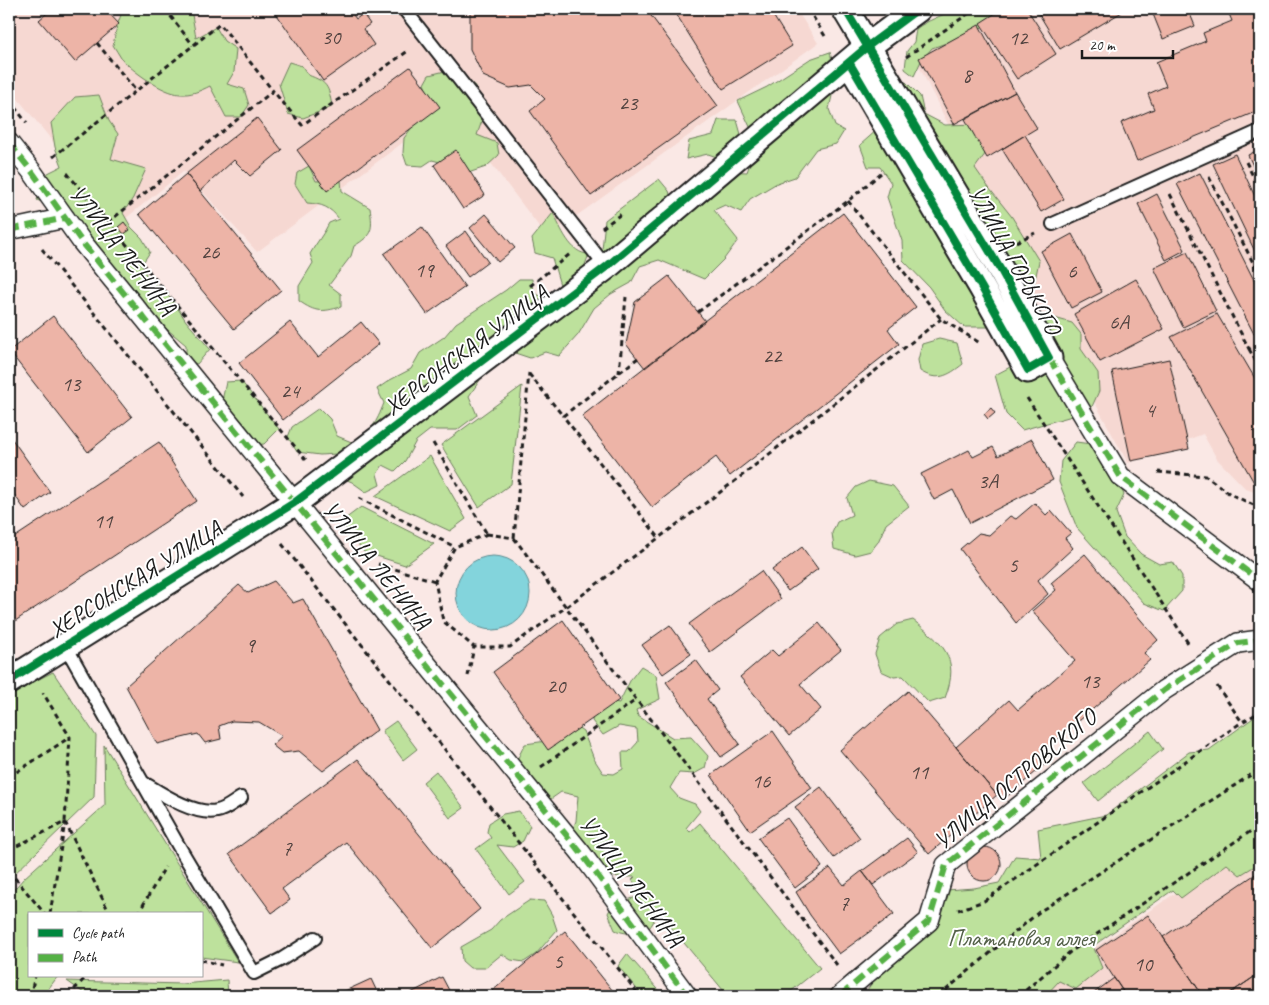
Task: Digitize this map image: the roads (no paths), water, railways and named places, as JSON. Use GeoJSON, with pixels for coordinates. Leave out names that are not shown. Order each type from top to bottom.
{"type":"FeatureCollection","features":[{"type":"Feature","properties":{"kind":"street","name":"УЛИЦА ГОРЬКОГО"},"geometry":{"type":"LineString","coordinates":[[845,9],[1002,272],[1049,358],[1120,476],[1260,581]]}},
{"type":"Feature","properties":{"kind":"street","name":"ХЕРСОНСКАЯ УЛИЦА"},"geometry":{"type":"LineString","coordinates":[[9,680],[294,503],[606,267],[868,46],[918,9]]}},
{"type":"Feature","properties":{"kind":"street","name":"УЛИЦА ГОРЬКОГО"},"geometry":{"type":"LineString","coordinates":[[849,62],[1028,370],[1049,358]]}},
{"type":"Feature","properties":{"kind":"street","name":"УЛИЦА ЛЕНИНА"},"geometry":{"type":"LineString","coordinates":[[9,143],[33,172],[82,242],[581,853],[687,996]]}},
{"type":"Feature","properties":{"kind":"street"},"geometry":{"type":"LineString","coordinates":[[9,230],[65,218]]}},
{"type":"Feature","properties":{"kind":"street","name":"УЛИЦА ОСТРОВСКОГО"},"geometry":{"type":"LineString","coordinates":[[846,991],[929,921],[946,865],[1164,690],[1238,643],[1260,640]]}},
{"type":"Feature","properties":{"kind":"lane"},"geometry":{"type":"LineString","coordinates":[[404,9],[606,267]]}},
{"type":"Feature","properties":{"kind":"lane"},"geometry":{"type":"LineString","coordinates":[[1053,224],[1260,131]]}},
{"type":"Feature","properties":{"kind":"lane"},"geometry":{"type":"LineString","coordinates":[[65,645],[178,845],[254,973],[282,959],[315,938]]}},
{"type":"Feature","properties":{"kind":"lane"},"geometry":{"type":"LineString","coordinates":[[142,782],[169,798],[199,810],[217,811],[241,798]]}},
{"type":"Feature","properties":{"kind":"water"},"geometry":{"type":"Polygon","coordinates":[[[493,556],[507,559],[519,567],[527,579],[530,593],[527,607],[519,619],[507,627],[493,630],[479,627],[467,619],[459,607],[456,593],[459,579],[467,567],[479,559],[493,556]]]}},
{"type":"Feature","properties":{"kind":"park label","name":"Платановая аллея"},"geometry":{"type":"Point","coordinates":[1021,938]}}]}
